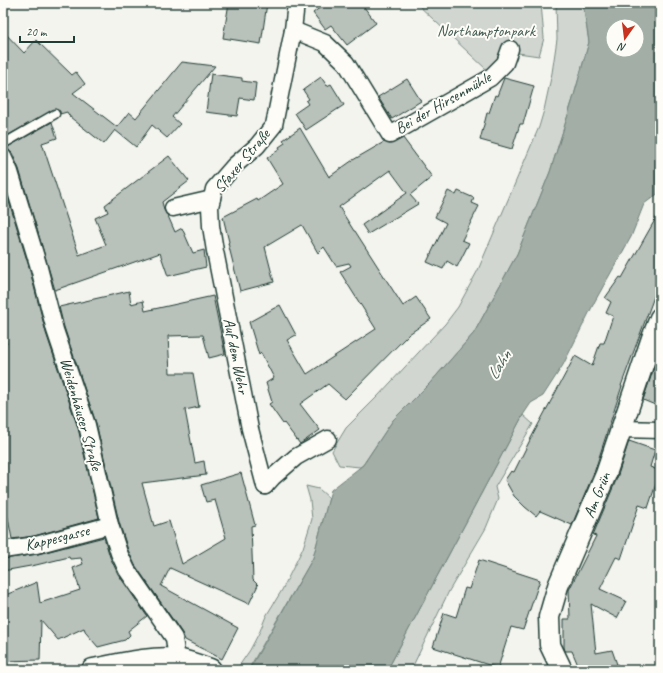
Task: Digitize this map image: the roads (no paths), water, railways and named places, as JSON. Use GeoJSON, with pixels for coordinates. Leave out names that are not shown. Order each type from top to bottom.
{"type":"FeatureCollection","features":[{"type":"Feature","properties":{"kind":"main road"},"geometry":{"type":"LineString","coordinates":[[93,670],[130,667],[160,660],[177,660],[210,670]]}},
{"type":"Feature","properties":{"kind":"street","name":"Sfaxer Straße"},"geometry":{"type":"LineString","coordinates":[[211,226],[210,206],[214,189],[234,166],[257,146],[274,125],[293,30],[296,3]]}},
{"type":"Feature","properties":{"kind":"street","name":"Bei der Hirsenmühle"},"geometry":{"type":"LineString","coordinates":[[293,30],[325,43],[346,63],[390,135],[490,78],[505,63],[510,49]]}},
{"type":"Feature","properties":{"kind":"street","name":"Weidenhäuser Straße"},"geometry":{"type":"LineString","coordinates":[[3,157],[10,172],[55,330],[87,425],[110,525],[119,553],[127,570],[174,638],[177,660]]}},
{"type":"Feature","properties":{"kind":"street"},"geometry":{"type":"LineString","coordinates":[[173,208],[212,199]]}},
{"type":"Feature","properties":{"kind":"street","name":"Auf dem Wehr"},"geometry":{"type":"LineString","coordinates":[[211,226],[250,429],[265,486],[296,457],[328,439]]}},
{"type":"Feature","properties":{"kind":"street","name":"Am Grün"},"geometry":{"type":"LineString","coordinates":[[562,670],[550,645],[549,617],[558,586],[594,504],[622,429],[660,318]]}},
{"type":"Feature","properties":{"kind":"street"},"geometry":{"type":"LineString","coordinates":[[622,429],[660,430]]}},
{"type":"Feature","properties":{"kind":"street","name":"Kappesgasse"},"geometry":{"type":"LineString","coordinates":[[3,550],[42,543],[110,525]]}},
{"type":"Feature","properties":{"kind":"lane"},"geometry":{"type":"LineString","coordinates":[[3,144],[55,114]]}},
{"type":"Feature","properties":{"kind":"water","name":"Lahn"},"geometry":{"type":"Polygon","coordinates":[[[583,3],[660,3],[660,192],[644,204],[631,237],[595,301],[563,365],[543,396],[531,403],[523,415],[391,663],[386,670],[249,670],[313,558],[331,490],[363,465],[393,420],[430,383],[474,333],[517,254],[550,172],[589,42],[583,3]]]}},
{"type":"Feature","properties":{"kind":"park label","name":"Northamptonpark"},"geometry":{"type":"Point","coordinates":[486,31]}}]}
